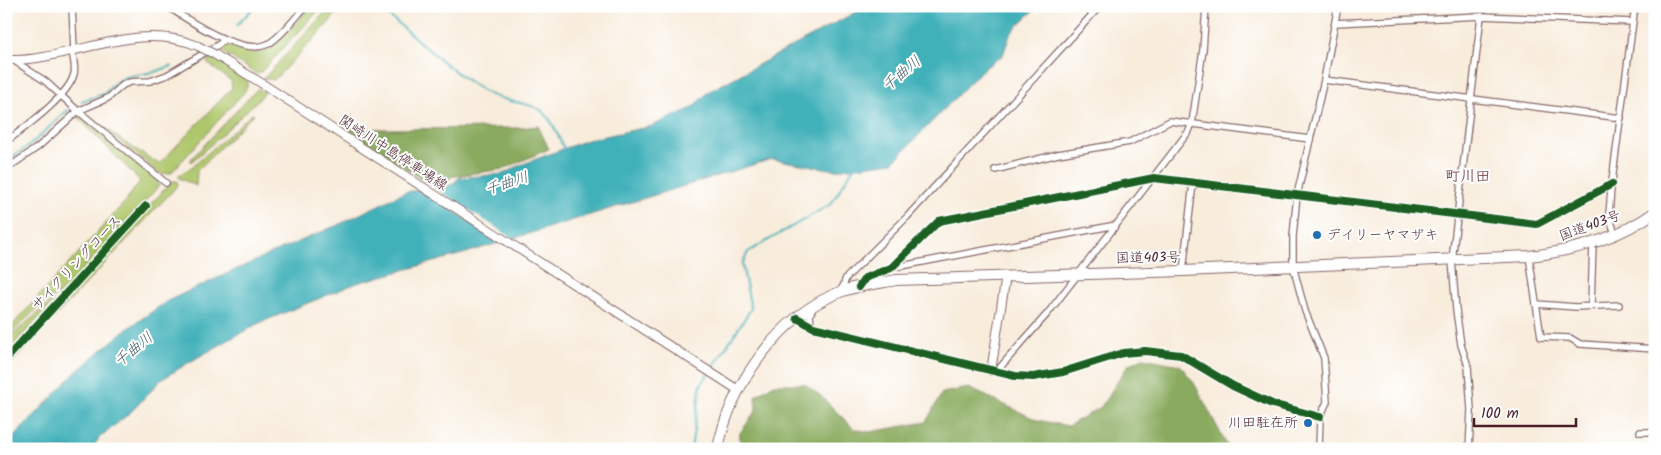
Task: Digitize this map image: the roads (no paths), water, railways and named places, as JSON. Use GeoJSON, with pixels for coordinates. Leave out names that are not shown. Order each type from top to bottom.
{"type":"FeatureCollection","features":[{"type":"Feature","properties":{"kind":"highway","name":"国道403号"},"geometry":{"type":"LineString","coordinates":[[719,448],[733,387],[767,348],[797,318],[814,305],[859,286],[896,280],[1183,271],[1555,254],[1593,243],[1615,234],[1655,212]]}},
{"type":"Feature","properties":{"kind":"main road","name":"関崎川中島停車場線"},"geometry":{"type":"LineString","coordinates":[[10,60],[37,58],[109,41],[140,37],[179,39],[198,46],[264,84],[733,387]]}},
{"type":"Feature","properties":{"kind":"main road"},"geometry":{"type":"LineString","coordinates":[[993,372],[1006,276]]}},
{"type":"Feature","properties":{"kind":"street"},"geometry":{"type":"LineString","coordinates":[[6,142],[32,124],[62,96],[75,73],[72,6]]}},
{"type":"Feature","properties":{"kind":"street"},"geometry":{"type":"LineString","coordinates":[[167,6],[195,25],[224,40],[251,46],[265,46],[276,38],[306,6]]}},
{"type":"Feature","properties":{"kind":"street"},"geometry":{"type":"LineString","coordinates":[[842,292],[846,278],[907,217],[1100,6]]}},
{"type":"Feature","properties":{"kind":"street"},"geometry":{"type":"LineString","coordinates":[[993,372],[1048,313],[1154,178],[1177,144],[1189,131],[1204,50],[1206,6]]}},
{"type":"Feature","properties":{"kind":"street"},"geometry":{"type":"LineString","coordinates":[[1319,449],[1320,417],[1326,402],[1324,358],[1305,311],[1293,266],[1297,195],[1324,80],[1338,6]]}},
{"type":"Feature","properties":{"kind":"street"},"geometry":{"type":"LineString","coordinates":[[1615,234],[1609,215],[1635,6]]}},
{"type":"Feature","properties":{"kind":"street"},"geometry":{"type":"LineString","coordinates":[[1335,23],[1481,16],[1632,22]]}},
{"type":"Feature","properties":{"kind":"street"},"geometry":{"type":"LineString","coordinates":[[1469,449],[1471,410],[1468,366],[1462,346],[1452,260],[1481,16]]}},
{"type":"Feature","properties":{"kind":"street"},"geometry":{"type":"LineString","coordinates":[[6,168],[38,147],[78,111],[108,98],[123,85],[130,82],[150,81],[167,75],[224,40]]}},
{"type":"Feature","properties":{"kind":"street"},"geometry":{"type":"LineString","coordinates":[[10,60],[45,81],[78,111],[166,183]]}},
{"type":"Feature","properties":{"kind":"street"},"geometry":{"type":"LineString","coordinates":[[1324,80],[1621,118]]}},
{"type":"Feature","properties":{"kind":"street"},"geometry":{"type":"LineString","coordinates":[[995,170],[1058,154],[1130,142],[1170,121],[1310,139]]}},
{"type":"Feature","properties":{"kind":"street"},"geometry":{"type":"LineString","coordinates":[[891,268],[939,221],[1154,178],[1537,224],[1612,184]]}},
{"type":"Feature","properties":{"kind":"street"},"geometry":{"type":"LineString","coordinates":[[1183,271],[1193,182]]}},
{"type":"Feature","properties":{"kind":"street"},"geometry":{"type":"LineString","coordinates":[[859,286],[865,278],[891,268],[1116,225]]}},
{"type":"Feature","properties":{"kind":"street"},"geometry":{"type":"LineString","coordinates":[[1591,305],[1593,243]]}},
{"type":"Feature","properties":{"kind":"street"},"geometry":{"type":"LineString","coordinates":[[1529,256],[1541,337],[1570,338],[1580,344],[1655,350]]}},
{"type":"Feature","properties":{"kind":"street"},"geometry":{"type":"LineString","coordinates":[[1536,304],[1576,306],[1619,305]]}},
{"type":"Feature","properties":{"kind":"street"},"geometry":{"type":"LineString","coordinates":[[811,326],[810,315],[814,305]]}},
{"type":"Feature","properties":{"kind":"street"},"geometry":{"type":"LineString","coordinates":[[797,318],[811,326],[1015,376],[1033,377],[1063,372],[1123,353],[1145,351],[1181,355],[1233,386],[1272,404],[1320,417]]}},
{"type":"Feature","properties":{"kind":"street"},"geometry":{"type":"LineString","coordinates":[[1640,432],[1655,432]]}},
{"type":"Feature","properties":{"kind":"water","name":"千曲川"},"geometry":{"type":"Polygon","coordinates":[[[867,6],[1039,6],[1010,35],[1003,55],[982,70],[893,162],[835,170],[772,159],[466,253],[357,283],[257,324],[188,363],[161,380],[131,412],[99,438],[92,449],[6,449],[6,445],[78,370],[123,332],[167,301],[340,224],[405,192],[451,185],[459,178],[503,174],[518,166],[587,140],[652,126],[692,108],[708,92],[867,6]]]}},
{"type":"Feature","properties":{"kind":"waterway"},"geometry":{"type":"LineString","coordinates":[[237,25],[255,6]]}},
{"type":"Feature","properties":{"kind":"waterway"},"geometry":{"type":"LineString","coordinates":[[377,6],[470,83],[499,98],[532,106],[543,112],[552,124],[564,149]]}},
{"type":"Feature","properties":{"kind":"waterway"},"geometry":{"type":"LineString","coordinates":[[82,101],[104,94],[115,83],[126,77],[154,72],[172,66]]}},
{"type":"Feature","properties":{"kind":"waterway"},"geometry":{"type":"LineString","coordinates":[[6,161],[30,145],[69,109]]}},
{"type":"Feature","properties":{"kind":"waterway"},"geometry":{"type":"LineString","coordinates":[[711,370],[751,309],[742,264],[748,252],[831,204],[854,167]]}},
{"type":"Feature","properties":{"kind":"waterway"},"geometry":{"type":"LineString","coordinates":[[691,449],[701,384],[708,374]]}},
{"type":"Feature","properties":{"kind":"place","name":"デイリーヤマザキ"},"geometry":{"type":"Point","coordinates":[1317,235]}},
{"type":"Feature","properties":{"kind":"place","name":"川田駐在所"},"geometry":{"type":"Point","coordinates":[1308,423]}},
{"type":"Feature","properties":{"kind":"district","name":"町川田"},"geometry":{"type":"Point","coordinates":[1468,177]}}]}
